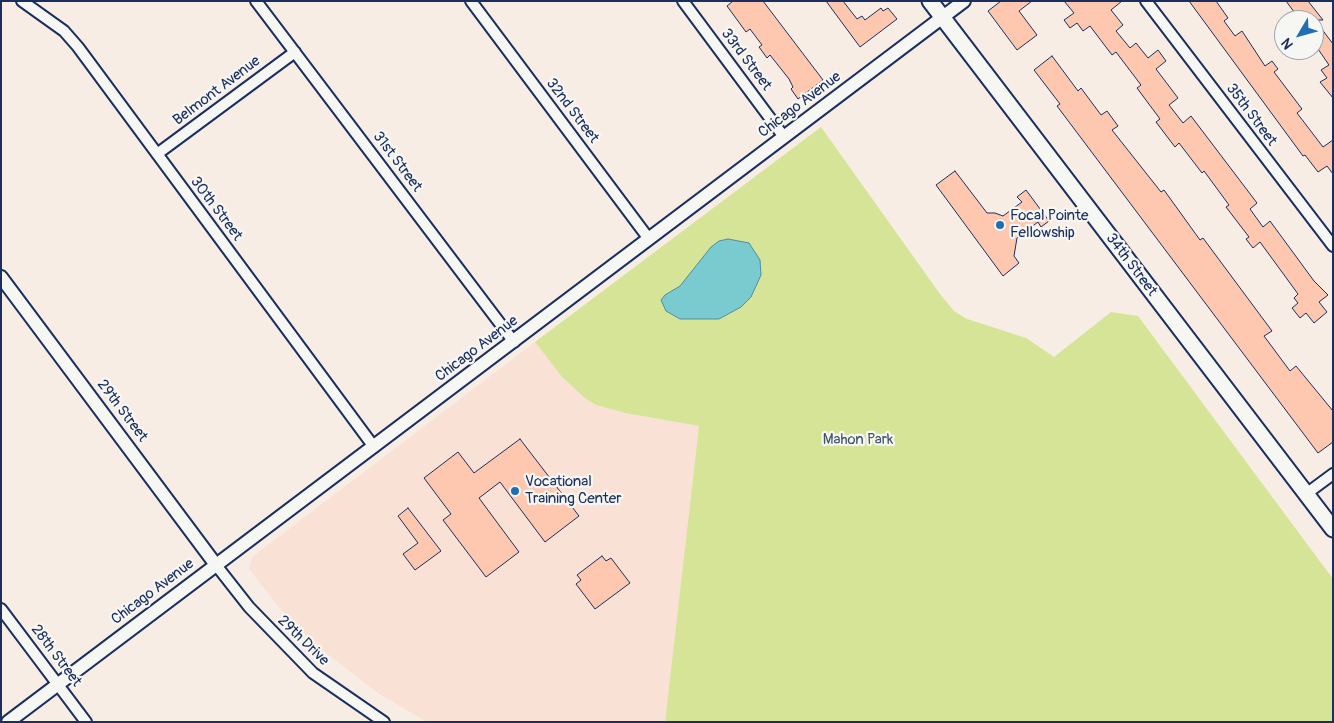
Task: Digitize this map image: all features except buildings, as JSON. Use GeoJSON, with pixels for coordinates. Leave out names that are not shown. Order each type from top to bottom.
{"type":"FeatureCollection","features":[{"type":"Feature","properties":{"kind":"main road","name":"34th Street"},"geometry":{"type":"LineString","coordinates":[[930,1],[1333,529]]}},
{"type":"Feature","properties":{"kind":"street","name":"30th Street"},"geometry":{"type":"LineString","coordinates":[[22,1],[64,31],[374,447]]}},
{"type":"Feature","properties":{"kind":"street","name":"31st Street"},"geometry":{"type":"LineString","coordinates":[[256,1],[514,342]]}},
{"type":"Feature","properties":{"kind":"street","name":"32nd Street"},"geometry":{"type":"LineString","coordinates":[[471,1],[649,239]]}},
{"type":"Feature","properties":{"kind":"street","name":"33rd Street"},"geometry":{"type":"LineString","coordinates":[[683,1],[784,137]]}},
{"type":"Feature","properties":{"kind":"street","name":"Chicago Avenue"},"geometry":{"type":"LineString","coordinates":[[8,722],[964,1]]}},
{"type":"Feature","properties":{"kind":"street","name":"35th Street"},"geometry":{"type":"LineString","coordinates":[[1146,1],[1333,246]]}},
{"type":"Feature","properties":{"kind":"street","name":"Belmont Avenue"},"geometry":{"type":"LineString","coordinates":[[157,154],[295,52]]}},
{"type":"Feature","properties":{"kind":"street","name":"29th Street"},"geometry":{"type":"LineString","coordinates":[[1,277],[216,565]]}},
{"type":"Feature","properties":{"kind":"street"},"geometry":{"type":"LineString","coordinates":[[1306,494],[1333,474]]}},
{"type":"Feature","properties":{"kind":"street","name":"29th Drive"},"geometry":{"type":"LineString","coordinates":[[216,565],[255,614],[312,673],[384,722]]}},
{"type":"Feature","properties":{"kind":"street","name":"28th Street"},"geometry":{"type":"LineString","coordinates":[[1,609],[86,722]]}},
{"type":"Feature","properties":{"kind":"shaded area","name":"Vocational Training Center"},"geometry":{"type":"Polygon","coordinates":[[[535,342],[562,377],[586,399],[596,405],[625,413],[699,426],[665,722],[427,722],[379,694],[316,645],[281,610],[249,569],[252,557],[535,342]]]}},
{"type":"Feature","properties":{"kind":"green space","name":"Mahon Park"},"geometry":{"type":"Polygon","coordinates":[[[821,127],[940,294],[954,311],[967,319],[1026,338],[1054,357],[1111,312],[1138,316],[1333,579],[1333,722],[665,722],[699,426],[625,413],[596,405],[586,399],[562,377],[535,342],[821,127]]]}},
{"type":"Feature","properties":{"kind":"water"},"geometry":{"type":"Polygon","coordinates":[[[728,239],[749,243],[760,260],[761,275],[751,297],[741,307],[719,319],[680,319],[666,311],[661,300],[665,295],[680,286],[711,247],[719,241],[728,239]]]}},
{"type":"Feature","properties":{"kind":"place","name":"Focal Pointe Fellowship"},"geometry":{"type":"Point","coordinates":[1000,225]}},
{"type":"Feature","properties":{"kind":"place","name":"Vocational Training Center"},"geometry":{"type":"Point","coordinates":[515,491]}}]}
